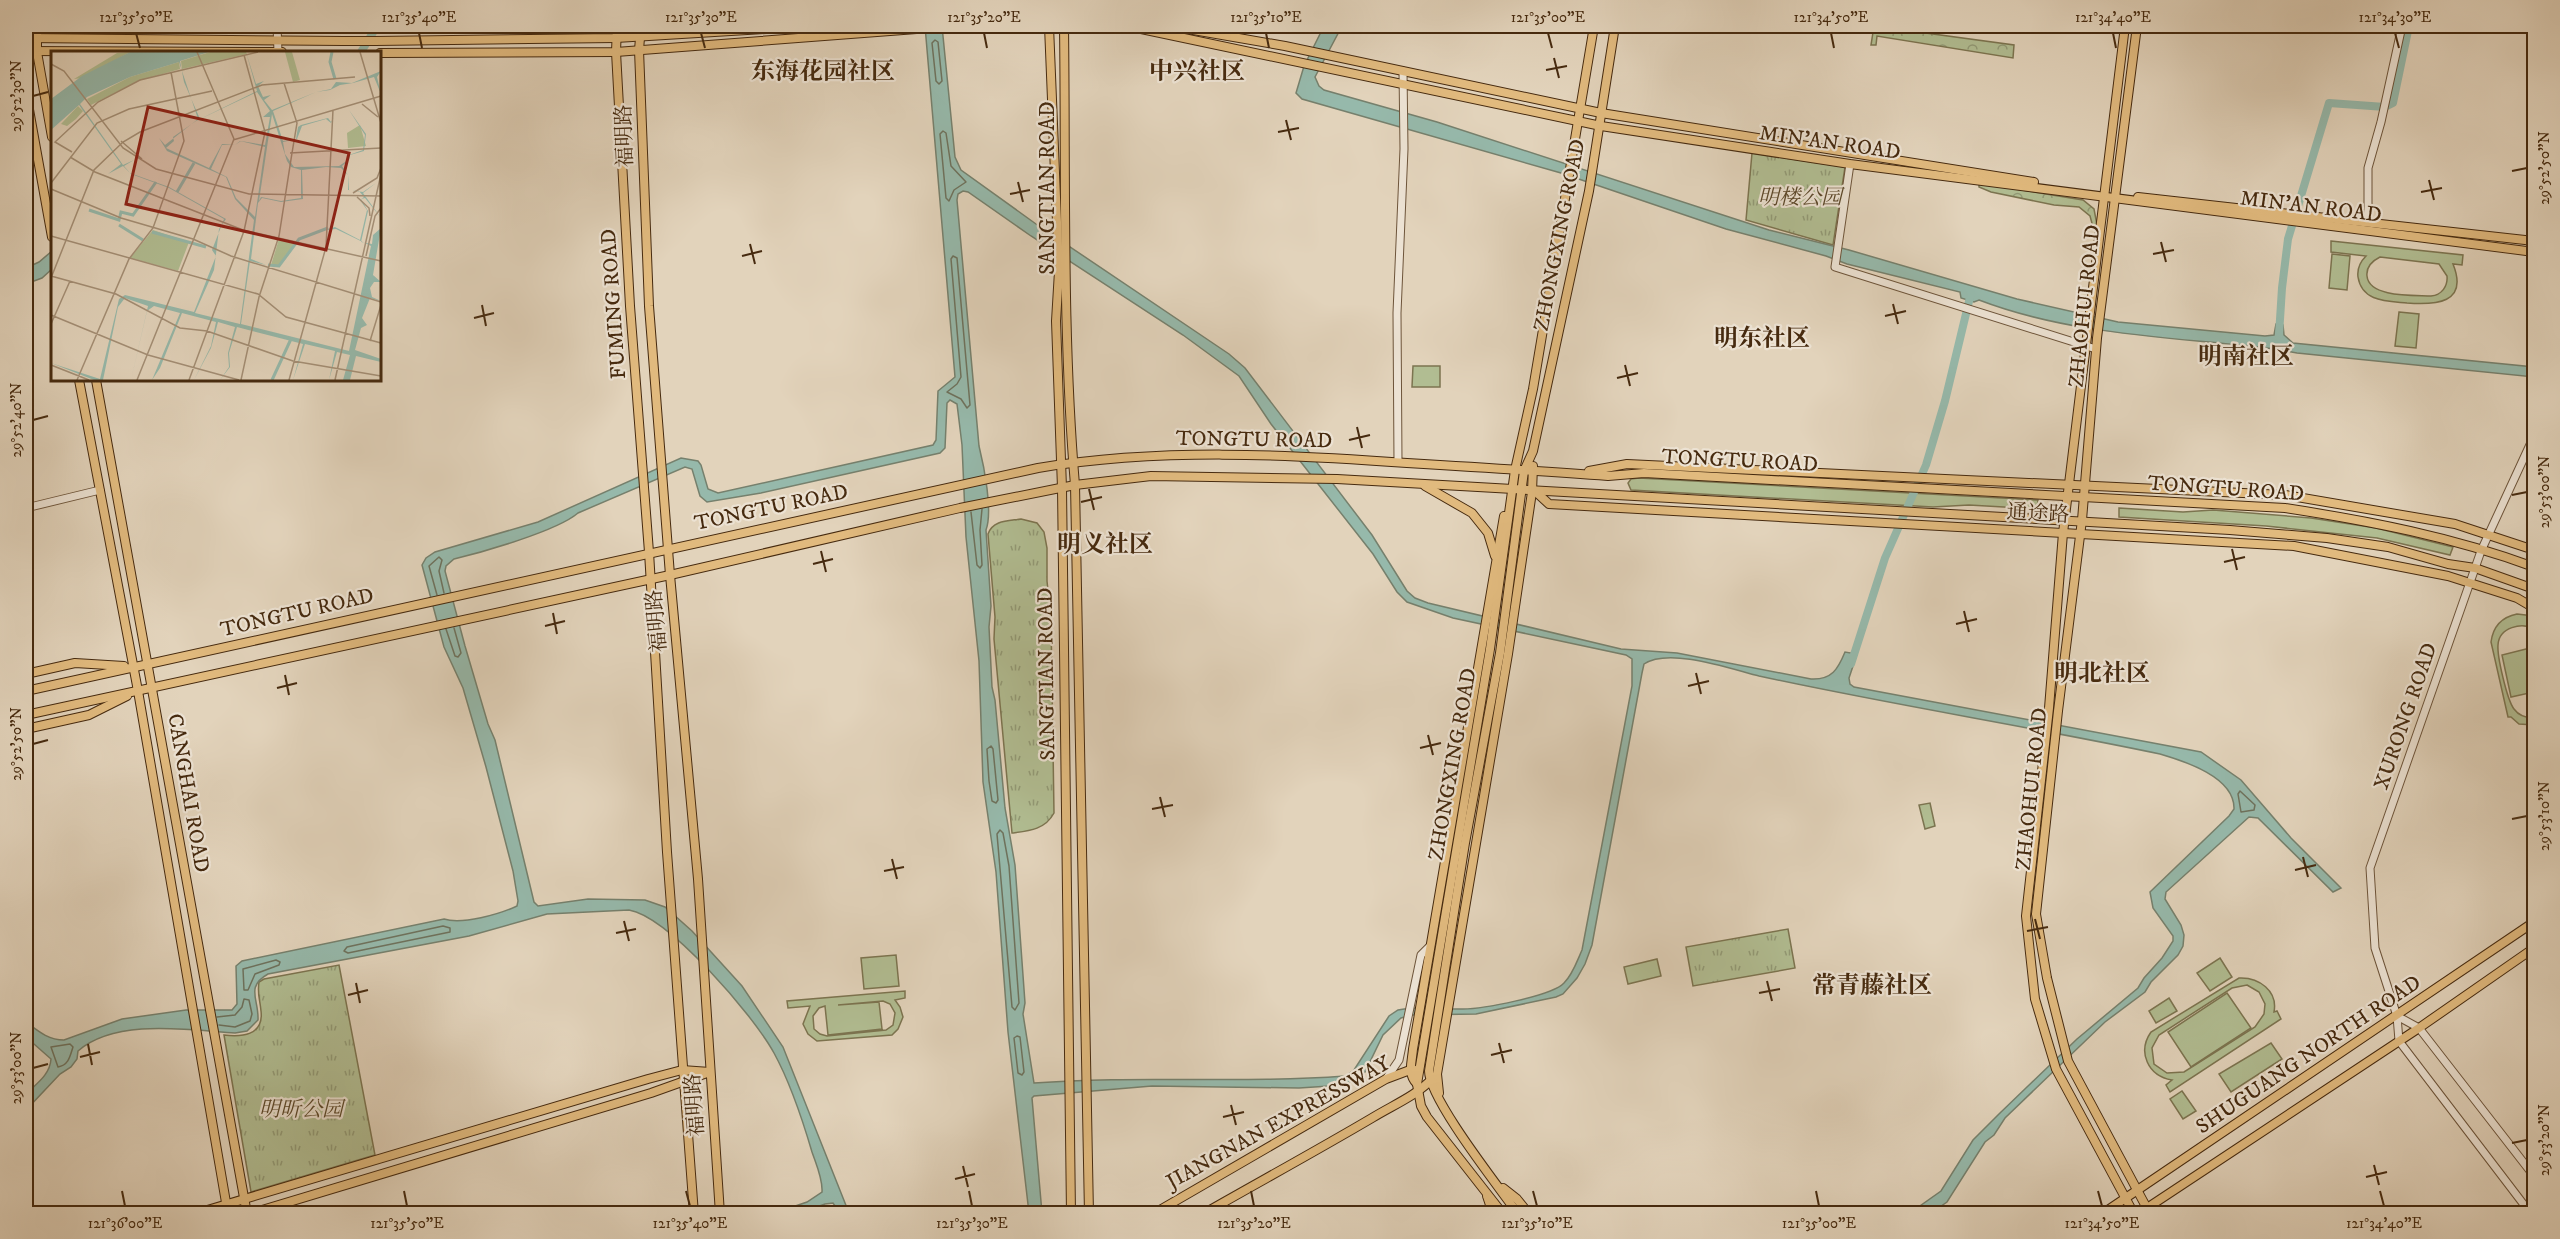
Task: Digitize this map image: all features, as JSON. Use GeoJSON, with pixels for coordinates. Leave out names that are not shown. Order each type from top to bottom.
{"type":"FeatureCollection","features":[{"type":"Feature","properties":{"kind":"main road"},"geometry":{"type":"LineString","coordinates":[[37,26],[37,51],[51,131]]}},
{"type":"Feature","properties":{"kind":"main road","name":"FUMING ROAD"},"geometry":{"type":"LineString","coordinates":[[617,26],[616,52],[630,306],[651,579]]}},
{"type":"Feature","properties":{"kind":"main road","name":"福明路"},"geometry":{"type":"LineString","coordinates":[[641,26],[639,50],[649,306],[670,575],[697,868],[720,1214]]}},
{"type":"Feature","properties":{"kind":"main road"},"geometry":{"type":"LineString","coordinates":[[26,38],[344,41],[616,38],[814,26]]}},
{"type":"Feature","properties":{"kind":"main road"},"geometry":{"type":"LineString","coordinates":[[381,53],[616,52],[956,26]]}},
{"type":"Feature","properties":{"kind":"main road","name":"SANGTIAN ROAD"},"geometry":{"type":"LineString","coordinates":[[1049,26],[1075,485],[1089,1214]]}},
{"type":"Feature","properties":{"kind":"main road","name":"SANGTIAN ROAD"},"geometry":{"type":"LineString","coordinates":[[1061,233],[1064,26]]}},
{"type":"Feature","properties":{"kind":"main road","name":"MIN'AN ROAD"},"geometry":{"type":"LineString","coordinates":[[1127,26],[1599,126],[1850,164],[2280,216],[2535,252]]}},
{"type":"Feature","properties":{"kind":"main road","name":"MIN'AN ROAD"},"geometry":{"type":"LineString","coordinates":[[1170,26],[1332,56],[1601,113],[2103,195]]}},
{"type":"Feature","properties":{"kind":"main road","name":"ZHONGXING ROAD"},"geometry":{"type":"LineString","coordinates":[[1418,1089],[1424,1071],[1432,1020],[1486,648],[1498,593],[1514,490],[1521,471],[1520,449],[1533,389],[1594,26]]}},
{"type":"Feature","properties":{"kind":"main road","name":"ZHONGXING ROAD"},"geometry":{"type":"LineString","coordinates":[[1504,654],[1496,558],[1514,490],[1521,471],[1533,451],[1589,191],[1614,26]]}},
{"type":"Feature","properties":{"kind":"main road","name":"ZHAOHUI ROAD"},"geometry":{"type":"LineString","coordinates":[[2054,709],[2063,532],[2125,26]]}},
{"type":"Feature","properties":{"kind":"main road","name":"ZHAOHUI ROAD"},"geometry":{"type":"LineString","coordinates":[[2136,1214],[2054,1065],[2035,999],[2026,916],[2085,497],[2097,338],[2137,26]]}},
{"type":"Feature","properties":{"kind":"main road"},"geometry":{"type":"LineString","coordinates":[[26,51],[51,51]]}},
{"type":"Feature","properties":{"kind":"main road"},"geometry":{"type":"LineString","coordinates":[[26,93],[51,231]]}},
{"type":"Feature","properties":{"kind":"main road","name":"MIN'AN ROAD"},"geometry":{"type":"LineString","coordinates":[[2310,220],[2368,222],[2535,241]]}},
{"type":"Feature","properties":{"kind":"main road","name":"SANGTIAN ROAD"},"geometry":{"type":"LineString","coordinates":[[1062,271],[1056,321],[1062,488],[1071,1214]]}},
{"type":"Feature","properties":{"kind":"main road","name":"CANGHAI ROAD"},"geometry":{"type":"LineString","coordinates":[[79,381],[138,691],[228,1214]]}},
{"type":"Feature","properties":{"kind":"main road","name":"CANGHAI ROAD"},"geometry":{"type":"LineString","coordinates":[[96,381],[248,1214]]}},
{"type":"Feature","properties":{"kind":"main road","name":"TONGTU ROAD"},"geometry":{"type":"LineString","coordinates":[[26,691],[668,547],[1060,464],[1232,453],[1608,476],[1644,473],[2285,508],[2372,521],[2456,541],[2535,567]]}},
{"type":"Feature","properties":{"kind":"main road","name":"通途路"},"geometry":{"type":"LineString","coordinates":[[1577,474],[1627,464],[2285,495],[2455,524],[2535,550]]}},
{"type":"Feature","properties":{"kind":"main road","name":"ZHONGXING ROAD"},"geometry":{"type":"LineString","coordinates":[[1434,1006],[1465,843],[1517,599],[1534,492],[1521,471]]}},
{"type":"Feature","properties":{"kind":"main road","name":"TONGTU ROAD"},"geometry":{"type":"LineString","coordinates":[[26,715],[670,575],[988,502],[1075,485],[1151,476],[1303,478],[1419,483],[1534,492],[2082,520],[2327,538],[2388,548],[2448,564],[2475,568],[2535,588]]}},
{"type":"Feature","properties":{"kind":"main road"},"geometry":{"type":"LineString","coordinates":[[1419,483],[1472,513],[1488,533],[1496,558]]}},
{"type":"Feature","properties":{"kind":"main road","name":"通途路"},"geometry":{"type":"LineString","coordinates":[[1534,492],[1549,504],[2294,546],[2448,576],[2517,598],[2535,608]]}},
{"type":"Feature","properties":{"kind":"main road","name":"福明路"},"geometry":{"type":"LineString","coordinates":[[651,579],[682,1070],[694,1214]]}},
{"type":"Feature","properties":{"kind":"main road"},"geometry":{"type":"LineString","coordinates":[[1441,1101],[1424,1071],[1434,1006],[1430,946],[1486,648]]}},
{"type":"Feature","properties":{"kind":"main road"},"geometry":{"type":"LineString","coordinates":[[26,674],[75,663],[133,667]]}},
{"type":"Feature","properties":{"kind":"main road"},"geometry":{"type":"LineString","coordinates":[[26,729],[89,715],[138,691]]}},
{"type":"Feature","properties":{"kind":"main road","name":"ZHAOHUI ROAD"},"geometry":{"type":"LineString","coordinates":[[2049,752],[2036,914],[2047,978],[2068,1061],[2149,1210]]}},
{"type":"Feature","properties":{"kind":"main road","name":"SHUGUANG NORTH ROAD"},"geometry":{"type":"LineString","coordinates":[[2102,1214],[2535,922]]}},
{"type":"Feature","properties":{"kind":"main road","name":"SHUGUANG NORTH ROAD"},"geometry":{"type":"LineString","coordinates":[[2136,1214],[2149,1210],[2535,948]]}},
{"type":"Feature","properties":{"kind":"main road"},"geometry":{"type":"LineString","coordinates":[[194,1214],[682,1070],[710,1072]]}},
{"type":"Feature","properties":{"kind":"main road","name":"JIANGNAN EXPRESSWAY"},"geometry":{"type":"LineString","coordinates":[[1153,1214],[1386,1079],[1424,1071],[1429,1082],[1322,1148],[1203,1214]]}},
{"type":"Feature","properties":{"kind":"main road"},"geometry":{"type":"LineString","coordinates":[[248,1214],[710,1072]]}},
{"type":"Feature","properties":{"kind":"main road"},"geometry":{"type":"LineString","coordinates":[[1429,1082],[1462,1136],[1518,1214]]}},
{"type":"Feature","properties":{"kind":"main road"},"geometry":{"type":"LineString","coordinates":[[1418,1089],[1421,1106],[1427,1118],[1484,1187],[1503,1214]]}},
{"type":"Feature","properties":{"kind":"main road"},"geometry":{"type":"LineString","coordinates":[[1494,1180],[1517,1199],[1529,1214]]}},
{"type":"Feature","properties":{"kind":"main road"},"geometry":{"type":"LineString","coordinates":[[1484,1187],[1493,1214]]}},
{"type":"Feature","properties":{"kind":"street"},"geometry":{"type":"LineString","coordinates":[[277,26],[280,51]]}},
{"type":"Feature","properties":{"kind":"street"},"geometry":{"type":"LineString","coordinates":[[2368,222],[2368,168],[2381,122],[2402,26]]}},
{"type":"Feature","properties":{"kind":"street"},"geometry":{"type":"LineString","coordinates":[[1398,462],[1397,313],[1404,133],[1403,71]]}},
{"type":"Feature","properties":{"kind":"street"},"geometry":{"type":"LineString","coordinates":[[1850,164],[1835,266],[1982,314],[2086,343],[2096,350]]}},
{"type":"Feature","properties":{"kind":"street","name":"XURONG ROAD"},"geometry":{"type":"LineString","coordinates":[[2399,1041],[2397,1016],[2375,948],[2370,868],[2481,551],[2535,436]]}},
{"type":"Feature","properties":{"kind":"street"},"geometry":{"type":"LineString","coordinates":[[26,508],[100,490]]}},
{"type":"Feature","properties":{"kind":"street"},"geometry":{"type":"LineString","coordinates":[[1386,1079],[1399,1060],[1420,955],[1430,946]]}},
{"type":"Feature","properties":{"kind":"street"},"geometry":{"type":"LineString","coordinates":[[2397,1016],[2418,1028],[2535,1176]]}},
{"type":"Feature","properties":{"kind":"street"},"geometry":{"type":"LineString","coordinates":[[2399,1041],[2531,1214]]}},
{"type":"Feature","properties":{"kind":"green space"},"geometry":{"type":"Polygon","coordinates":[[[390,26],[597,26],[596,28],[390,26]]]}},
{"type":"Feature","properties":{"kind":"green space"},"geometry":{"type":"Polygon","coordinates":[[[1874,26],[2014,45],[2013,58],[1877,36],[1876,45],[1871,45],[1874,26]]]}},
{"type":"Feature","properties":{"kind":"green space","name":"明楼公园"},"geometry":{"type":"Polygon","coordinates":[[[1752,153],[1845,167],[1833,245],[1746,220],[1752,153]]]}},
{"type":"Feature","properties":{"kind":"green space"},"geometry":{"type":"Polygon","coordinates":[[[1979,183],[2083,200],[2094,209],[2097,225],[2093,227],[2090,216],[2079,207],[2054,205],[1991,192],[1979,187],[1979,183]]]}},
{"type":"Feature","properties":{"kind":"green space"},"geometry":{"type":"Polygon","coordinates":[[[2331,241],[2463,255],[2462,265],[2453,264],[2457,277],[2453,294],[2438,302],[2418,304],[2376,299],[2370,296],[2360,285],[2358,277],[2359,266],[2366,256],[2331,252],[2331,241]],[[2380,257],[2370,265],[2367,276],[2370,283],[2384,292],[2431,296],[2441,292],[2446,283],[2447,276],[2439,264],[2380,257]]]}},
{"type":"Feature","properties":{"kind":"green space"},"geometry":{"type":"Polygon","coordinates":[[[2332,254],[2350,256],[2347,290],[2329,288],[2332,254]]]}},
{"type":"Feature","properties":{"kind":"green space"},"geometry":{"type":"Polygon","coordinates":[[[2399,312],[2419,314],[2416,348],[2395,346],[2399,312]]]}},
{"type":"Feature","properties":{"kind":"green space"},"geometry":{"type":"Polygon","coordinates":[[[1413,366],[1440,366],[1440,387],[1412,387],[1413,366]]]}},
{"type":"Feature","properties":{"kind":"green space"},"geometry":{"type":"Polygon","coordinates":[[[1631,479],[2038,500],[2037,509],[1969,505],[1933,507],[1631,490],[1628,483],[1631,479]]]}},
{"type":"Feature","properties":{"kind":"green space"},"geometry":{"type":"Polygon","coordinates":[[[2119,508],[2183,512],[2213,510],[2311,518],[2376,528],[2453,547],[2450,555],[2377,538],[2266,526],[2119,517],[2119,508]]]}},
{"type":"Feature","properties":{"kind":"green space"},"geometry":{"type":"Polygon","coordinates":[[[1021,519],[1037,523],[1044,532],[1047,548],[1047,581],[1051,619],[1054,813],[1041,826],[1012,833],[994,639],[995,617],[988,534],[990,529],[997,524],[1021,519]]]}},
{"type":"Feature","properties":{"kind":"green space"},"geometry":{"type":"Polygon","coordinates":[[[2517,614],[2534,616],[2534,629],[2518,626],[2502,634],[2498,645],[2499,658],[2511,704],[2520,715],[2534,718],[2534,725],[2519,724],[2508,717],[2491,642],[2499,624],[2517,614]]]}},
{"type":"Feature","properties":{"kind":"green space"},"geometry":{"type":"Polygon","coordinates":[[[2534,647],[2534,692],[2511,697],[2502,655],[2534,647]]]}},
{"type":"Feature","properties":{"kind":"green space"},"geometry":{"type":"Polygon","coordinates":[[[1930,803],[1935,826],[1925,829],[1919,805],[1930,803]]]}},
{"type":"Feature","properties":{"kind":"green space"},"geometry":{"type":"Polygon","coordinates":[[[1788,929],[1795,968],[1693,986],[1686,947],[1788,929]]]}},
{"type":"Feature","properties":{"kind":"green space"},"geometry":{"type":"Polygon","coordinates":[[[896,955],[899,986],[864,989],[861,958],[896,955]]]}},
{"type":"Feature","properties":{"kind":"green space"},"geometry":{"type":"Polygon","coordinates":[[[2220,958],[2232,977],[2210,991],[2197,973],[2220,958]]]}},
{"type":"Feature","properties":{"kind":"green space"},"geometry":{"type":"Polygon","coordinates":[[[1657,959],[1661,976],[1628,984],[1624,967],[1657,959]]]}},
{"type":"Feature","properties":{"kind":"green space","name":"明昕公园"},"geometry":{"type":"Polygon","coordinates":[[[339,965],[375,1155],[251,1192],[224,1035],[244,1035],[259,1026],[261,1011],[259,982],[264,979],[339,965]]]}},
{"type":"Feature","properties":{"kind":"green space"},"geometry":{"type":"Polygon","coordinates":[[[2239,978],[2253,980],[2266,987],[2273,998],[2274,1012],[2277,1011],[2281,1019],[2170,1092],[2166,1085],[2172,1080],[2157,1074],[2147,1062],[2145,1047],[2151,1032],[2239,978]],[[2247,985],[2232,988],[2159,1035],[2152,1048],[2154,1064],[2167,1073],[2184,1072],[2255,1027],[2264,1014],[2265,1004],[2259,992],[2247,985]]]}},
{"type":"Feature","properties":{"kind":"green space"},"geometry":{"type":"Polygon","coordinates":[[[905,991],[905,998],[895,1000],[903,1017],[898,1029],[892,1035],[817,1041],[808,1034],[803,1024],[810,1006],[788,1008],[787,1001],[905,991]],[[883,1001],[838,1005],[879,1002],[882,1029],[828,1035],[825,1006],[819,1008],[813,1016],[814,1029],[827,1036],[886,1030],[893,1025],[895,1013],[890,1004],[883,1001]]]}},
{"type":"Feature","properties":{"kind":"green space"},"geometry":{"type":"Polygon","coordinates":[[[2227,993],[2251,1028],[2191,1067],[2168,1032],[2227,993]]]}},
{"type":"Feature","properties":{"kind":"green space"},"geometry":{"type":"Polygon","coordinates":[[[2169,998],[2177,1011],[2156,1023],[2149,1011],[2169,998]]]}},
{"type":"Feature","properties":{"kind":"green space"},"geometry":{"type":"Polygon","coordinates":[[[2271,1043],[2282,1059],[2231,1092],[2219,1074],[2271,1043]]]}},
{"type":"Feature","properties":{"kind":"green space"},"geometry":{"type":"Polygon","coordinates":[[[2182,1091],[2196,1111],[2183,1119],[2170,1099],[2182,1091]]]}},
{"type":"Feature","properties":{"kind":"water"},"geometry":{"type":"Polygon","coordinates":[[[925,26],[942,26],[955,157],[961,170],[1036,224],[1229,354],[1245,368],[1372,535],[1407,591],[1415,598],[1621,649],[1677,653],[1811,679],[1824,678],[1833,672],[1840,664],[1845,652],[1857,654],[1849,678],[1850,684],[1854,687],[2201,752],[2241,780],[2291,838],[2341,888],[2333,892],[2258,818],[2249,817],[2166,892],[2165,899],[2181,925],[2184,935],[2183,946],[2178,955],[2151,982],[2145,992],[2105,1022],[2005,1118],[1994,1135],[1985,1142],[1947,1202],[1931,1213],[1910,1213],[1941,1191],[1973,1140],[2077,1039],[2138,988],[2162,958],[2173,941],[2173,936],[2153,908],[2150,892],[2229,816],[2234,809],[2232,798],[2217,779],[2206,772],[2160,754],[1809,687],[1700,661],[1684,658],[1655,659],[1644,664],[1642,673],[1592,945],[1577,978],[1563,994],[1476,1014],[1412,1015],[1401,1018],[1383,1035],[1365,1072],[1345,1085],[1299,1088],[1152,1086],[1034,1096],[1032,1098],[1042,1213],[1029,1213],[1008,1032],[996,872],[983,782],[979,661],[966,537],[962,445],[957,404],[950,400],[947,403],[945,448],[940,453],[761,493],[707,502],[700,496],[692,469],[685,467],[578,513],[537,534],[454,559],[446,566],[445,571],[488,724],[495,740],[534,902],[538,906],[588,899],[645,900],[665,907],[692,931],[742,986],[783,1047],[849,1213],[840,1213],[833,1203],[800,1213],[775,1213],[807,1202],[822,1192],[820,1177],[804,1127],[780,1065],[749,1016],[709,970],[666,930],[646,917],[629,910],[547,914],[469,936],[268,974],[261,979],[255,989],[258,1020],[247,1031],[235,1033],[154,1028],[112,1034],[78,1051],[77,1059],[71,1067],[60,1074],[26,1110],[26,1094],[48,1070],[51,1059],[26,1037],[26,1022],[48,1037],[64,1040],[122,1019],[186,1010],[232,1010],[237,1004],[236,966],[242,961],[444,919],[461,921],[481,918],[517,906],[513,871],[486,767],[463,688],[444,647],[422,565],[426,558],[435,552],[538,522],[681,458],[698,461],[708,489],[718,493],[933,445],[936,440],[938,391],[955,377],[925,26]],[[963,191],[958,194],[957,200],[979,446],[989,512],[986,530],[991,606],[989,627],[992,687],[1005,808],[1015,865],[1025,1003],[1023,1014],[1034,1083],[1345,1076],[1354,1070],[1389,1016],[1398,1010],[1485,1007],[1546,993],[1564,983],[1582,950],[1632,686],[1632,659],[1626,655],[1453,618],[1407,602],[1397,592],[1373,554],[1271,424],[1239,376],[1183,335],[968,192],[963,191]]]}},
{"type":"Feature","properties":{"kind":"water"},"geometry":{"type":"Polygon","coordinates":[[[1324,26],[1342,26],[1315,77],[1319,86],[1324,90],[1437,122],[1769,230],[1849,250],[2017,299],[2118,322],[2265,336],[2274,335],[2276,324],[2283,325],[2284,335],[2293,343],[2534,367],[2534,377],[2125,334],[2051,321],[1979,300],[1974,302],[1961,298],[1960,292],[1847,264],[1826,256],[1726,229],[1561,173],[1302,99],[1296,93],[1304,66],[1324,26]]]}},
{"type":"Feature","properties":{"kind":"water"},"geometry":{"type":"Polygon","coordinates":[[[51,252],[51,270],[42,278],[26,284],[26,268],[39,262],[51,252]]]}},
{"type":"Feature","properties":{"kind":"waterway"},"geometry":{"type":"LineString","coordinates":[[362,51],[377,26]]}},
{"type":"Feature","properties":{"kind":"waterway"},"geometry":{"type":"LineString","coordinates":[[2279,335],[2288,239],[2329,103],[2385,107],[2393,103],[2409,26]]}},
{"type":"Feature","properties":{"kind":"waterway"},"geometry":{"type":"LineString","coordinates":[[1851,664],[1885,558],[1926,465],[1945,401],[1971,293]]}},
{"type":"Feature","properties":{"kind":"district","name":"东海花园社区"},"geometry":{"type":"Point","coordinates":[823,71]}},
{"type":"Feature","properties":{"kind":"district","name":"中兴社区"},"geometry":{"type":"Point","coordinates":[1197,71]}},
{"type":"Feature","properties":{"kind":"district","name":"明东社区"},"geometry":{"type":"Point","coordinates":[1762,338]}},
{"type":"Feature","properties":{"kind":"district","name":"明南社区"},"geometry":{"type":"Point","coordinates":[2246,356]}},
{"type":"Feature","properties":{"kind":"district","name":"明义社区"},"geometry":{"type":"Point","coordinates":[1105,544]}},
{"type":"Feature","properties":{"kind":"district","name":"明北社区"},"geometry":{"type":"Point","coordinates":[2102,673]}},
{"type":"Feature","properties":{"kind":"district","name":"常青藤社区"},"geometry":{"type":"Point","coordinates":[1872,985]}}]}
